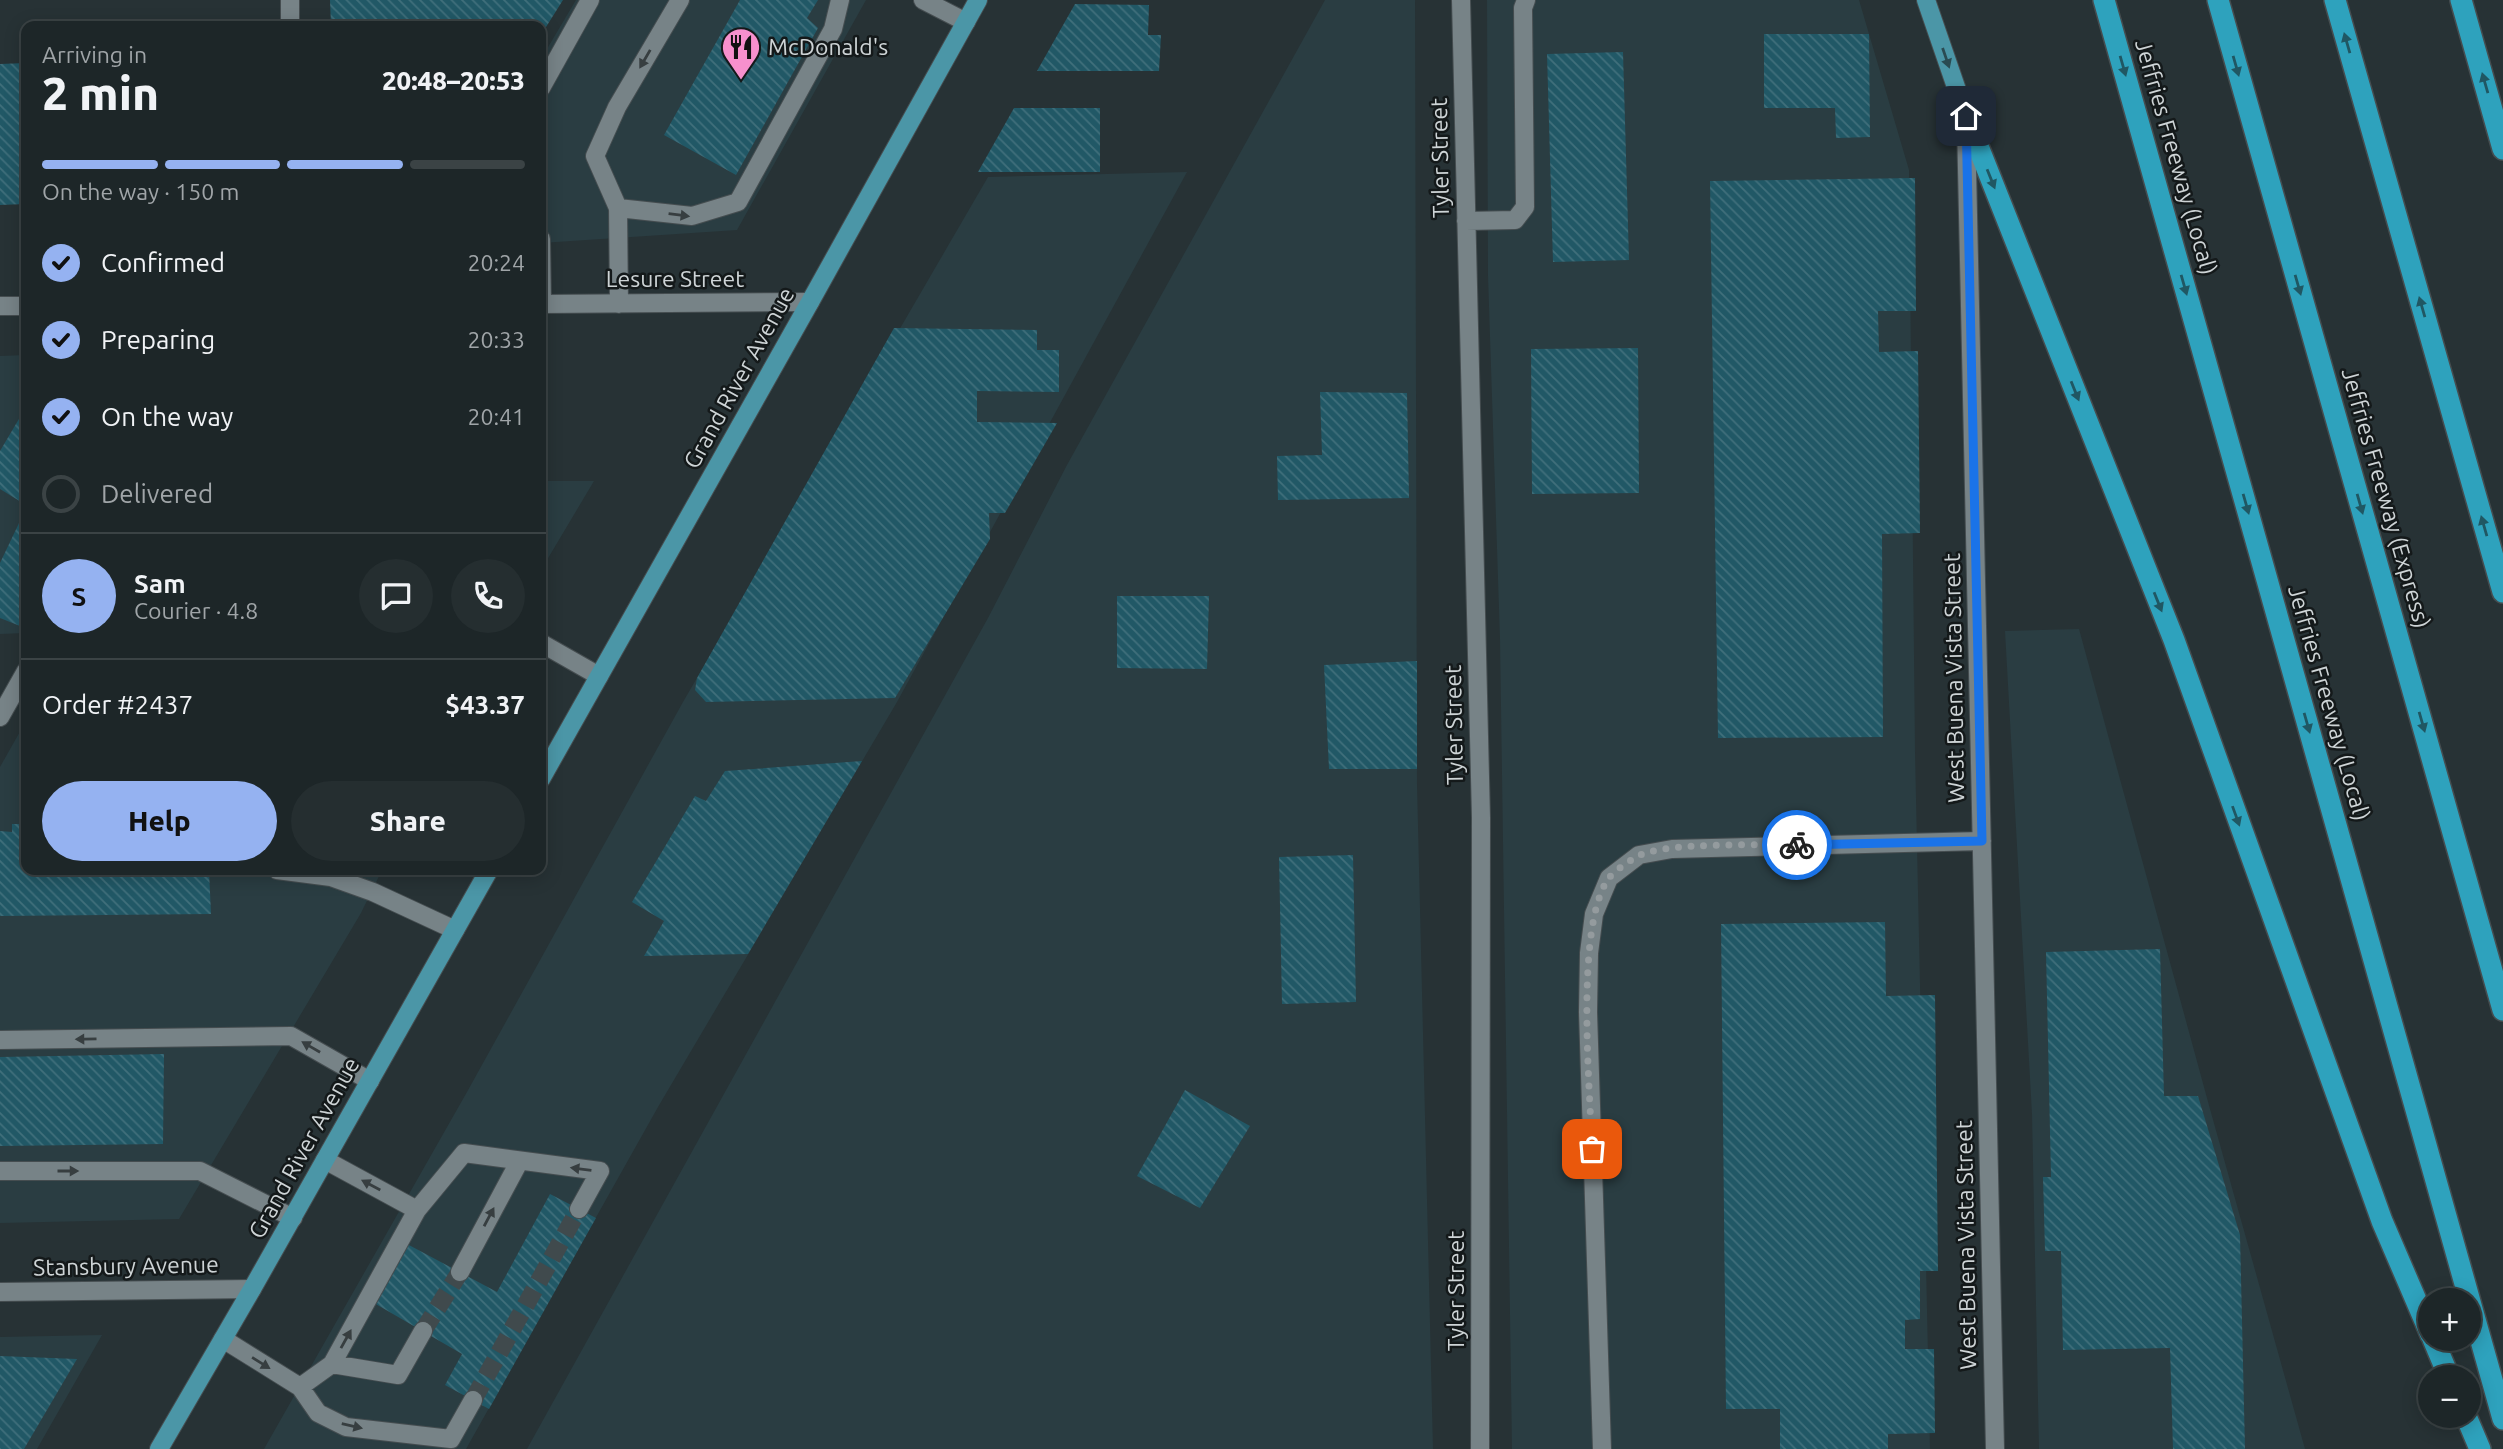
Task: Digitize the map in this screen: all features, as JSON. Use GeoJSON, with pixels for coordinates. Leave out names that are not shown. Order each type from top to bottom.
{"type":"FeatureCollection","features":[{"type":"Feature","properties":{"kind":"highway","name":"Jeffries Freeway (Local)"},"geometry":{"type":"LineString","coordinates":[[2104,0],[2503,1419]]}},
{"type":"Feature","properties":{"kind":"highway","name":"Jeffries Freeway (Express)"},"geometry":{"type":"LineString","coordinates":[[2218,0],[2503,1010]]}},
{"type":"Feature","properties":{"kind":"highway"},"geometry":{"type":"LineString","coordinates":[[2335,0],[2503,592]]}},
{"type":"Feature","properties":{"kind":"highway"},"geometry":{"type":"LineString","coordinates":[[2461,0],[2503,149]]}},
{"type":"Feature","properties":{"kind":"highway"},"geometry":{"type":"LineString","coordinates":[[1966,116],[2174,640],[2382,1222],[2418,1305]]}},
{"type":"Feature","properties":{"kind":"highway"},"geometry":{"type":"LineString","coordinates":[[2471,1428],[2480,1449]]}},
{"type":"Feature","properties":{"kind":"main road","name":"Grand River Avenue"},"geometry":{"type":"LineString","coordinates":[[546,770],[978,0]]}},
{"type":"Feature","properties":{"kind":"main road"},"geometry":{"type":"LineString","coordinates":[[1926,0],[1966,116]]}},
{"type":"Feature","properties":{"kind":"main road","name":"Grand River Avenue"},"geometry":{"type":"LineString","coordinates":[[159,1449],[486,875]]}},
{"type":"Feature","properties":{"kind":"street"},"geometry":{"type":"LineString","coordinates":[[290,0],[290,21]]}},
{"type":"Feature","properties":{"kind":"street"},"geometry":{"type":"LineString","coordinates":[[546,79],[590,0]]}},
{"type":"Feature","properties":{"kind":"street"},"geometry":{"type":"LineString","coordinates":[[619,304],[618,208],[594,156],[617,107],[680,0]]}},
{"type":"Feature","properties":{"kind":"street"},"geometry":{"type":"LineString","coordinates":[[618,208],[692,216],[738,202],[834,29],[840,0]]}},
{"type":"Feature","properties":{"kind":"street"},"geometry":{"type":"LineString","coordinates":[[923,0],[966,22]]}},
{"type":"Feature","properties":{"kind":"street","name":"Tyler Street"},"geometry":{"type":"LineString","coordinates":[[1461,0],[1481,818],[1480,1449]]}},
{"type":"Feature","properties":{"kind":"street"},"geometry":{"type":"LineString","coordinates":[[1466,221],[1515,220],[1525,207],[1523,8],[1526,0]]}},
{"type":"Feature","properties":{"kind":"street","name":"West Buena Vista Street"},"geometry":{"type":"LineString","coordinates":[[1966,116],[1995,1449]]}},
{"type":"Feature","properties":{"kind":"street","name":"Lesure Street"},"geometry":{"type":"LineString","coordinates":[[546,304],[810,302]]}},
{"type":"Feature","properties":{"kind":"street"},"geometry":{"type":"LineString","coordinates":[[0,306],[21,306]]}},
{"type":"Feature","properties":{"kind":"street"},"geometry":{"type":"LineString","coordinates":[[546,646],[599,676]]}},
{"type":"Feature","properties":{"kind":"street"},"geometry":{"type":"LineString","coordinates":[[2,708],[21,679]]}},
{"type":"Feature","properties":{"kind":"street"},"geometry":{"type":"LineString","coordinates":[[1602,1449],[1588,1012],[1589,953],[1594,914],[1609,878],[1639,855],[1672,849],[1982,841]]}},
{"type":"Feature","properties":{"kind":"street"},"geometry":{"type":"LineString","coordinates":[[316,875],[331,877],[373,892],[455,930]]}},
{"type":"Feature","properties":{"kind":"street"},"geometry":{"type":"LineString","coordinates":[[0,1040],[291,1036],[370,1081]]}},
{"type":"Feature","properties":{"kind":"street"},"geometry":{"type":"LineString","coordinates":[[300,1387],[332,1364],[418,1210],[464,1153],[600,1171],[579,1209]]}},
{"type":"Feature","properties":{"kind":"street"},"geometry":{"type":"LineString","coordinates":[[325,1160],[418,1210]]}},
{"type":"Feature","properties":{"kind":"street"},"geometry":{"type":"LineString","coordinates":[[460,1272],[519,1162]]}},
{"type":"Feature","properties":{"kind":"street"},"geometry":{"type":"LineString","coordinates":[[0,1171],[200,1171],[293,1218]]}},
{"type":"Feature","properties":{"kind":"street","name":"Stansbury Avenue"},"geometry":{"type":"LineString","coordinates":[[0,1292],[252,1289]]}},
{"type":"Feature","properties":{"kind":"street"},"geometry":{"type":"LineString","coordinates":[[332,1364],[398,1376],[423,1331]]}},
{"type":"Feature","properties":{"kind":"street"},"geometry":{"type":"LineString","coordinates":[[223,1339],[300,1387],[318,1413],[346,1427],[452,1439],[473,1400]]}},
{"type":"Feature","properties":{"kind":"shaded area"},"geometry":{"type":"Polygon","coordinates":[[[576,0],[866,0],[737,230],[546,243],[546,51],[576,0]]]}},
{"type":"Feature","properties":{"kind":"shaded area"},"geometry":{"type":"Polygon","coordinates":[[[1325,0],[1415,0],[1417,784],[1433,1449],[527,1449],[988,618],[1067,465],[1325,0]]]}},
{"type":"Feature","properties":{"kind":"shaded area"},"geometry":{"type":"Polygon","coordinates":[[[1487,0],[1859,0],[1909,170],[1915,752],[1930,1449],[1512,1449],[1500,639],[1488,276],[1487,0]]]}},
{"type":"Feature","properties":{"kind":"shaded area"},"geometry":{"type":"Polygon","coordinates":[[[1187,172],[897,702],[658,1107],[466,1449],[264,1449],[467,1092],[683,702],[988,177],[1187,172]]]}},
{"type":"Feature","properties":{"kind":"shaded area"},"geometry":{"type":"Polygon","coordinates":[[[21,355],[21,633],[0,634],[0,356],[21,355]]]}},
{"type":"Feature","properties":{"kind":"shaded area"},"geometry":{"type":"Polygon","coordinates":[[[546,481],[594,481],[546,562],[546,481]]]}},
{"type":"Feature","properties":{"kind":"shaded area"},"geometry":{"type":"Polygon","coordinates":[[[2079,629],[2305,1449],[2039,1449],[2032,1114],[2005,631],[2079,629]]]}},
{"type":"Feature","properties":{"kind":"shaded area"},"geometry":{"type":"Polygon","coordinates":[[[21,730],[21,875],[380,875],[361,913],[179,1219],[0,1223],[0,767],[21,730]]]}},
{"type":"Feature","properties":{"kind":"shaded area"},"geometry":{"type":"Polygon","coordinates":[[[102,1335],[37,1449],[0,1449],[0,1337],[102,1335]]]}},
{"type":"Feature","properties":{"kind":"building"},"geometry":{"type":"Polygon","coordinates":[[[330,0],[563,0],[546,27],[546,21],[331,21],[330,0]]]}},
{"type":"Feature","properties":{"kind":"building","name":"McDonald's"},"geometry":{"type":"Polygon","coordinates":[[[740,0],[818,0],[807,18],[818,28],[736,175],[664,135],[740,0]]]}},
{"type":"Feature","properties":{"kind":"building"},"geometry":{"type":"Polygon","coordinates":[[[1075,4],[1149,5],[1148,35],[1161,35],[1159,71],[1037,71],[1075,4]]]}},
{"type":"Feature","properties":{"kind":"building"},"geometry":{"type":"Polygon","coordinates":[[[1764,34],[1869,34],[1870,137],[1836,138],[1835,108],[1764,108],[1764,34]]]}},
{"type":"Feature","properties":{"kind":"building"},"geometry":{"type":"Polygon","coordinates":[[[1623,52],[1629,260],[1553,262],[1547,54],[1623,52]]]}},
{"type":"Feature","properties":{"kind":"building"},"geometry":{"type":"Polygon","coordinates":[[[21,63],[21,204],[0,205],[0,64],[21,63]]]}},
{"type":"Feature","properties":{"kind":"building"},"geometry":{"type":"Polygon","coordinates":[[[1014,108],[1100,108],[1100,172],[978,172],[1014,108]]]}},
{"type":"Feature","properties":{"kind":"building"},"geometry":{"type":"Polygon","coordinates":[[[1915,178],[1916,311],[1878,311],[1879,352],[1918,351],[1920,533],[1882,534],[1883,737],[1718,738],[1710,181],[1915,178]]]}},
{"type":"Feature","properties":{"kind":"building"},"geometry":{"type":"Polygon","coordinates":[[[894,328],[1037,330],[1037,350],[1059,350],[1059,392],[977,391],[977,422],[1057,423],[1005,513],[989,513],[990,539],[895,698],[706,702],[695,690],[697,678],[894,328]]]}},
{"type":"Feature","properties":{"kind":"building"},"geometry":{"type":"Polygon","coordinates":[[[1638,348],[1639,493],[1532,494],[1531,349],[1638,348]]]}},
{"type":"Feature","properties":{"kind":"building"},"geometry":{"type":"Polygon","coordinates":[[[1320,392],[1407,393],[1409,498],[1278,500],[1277,456],[1322,455],[1320,392]]]}},
{"type":"Feature","properties":{"kind":"building"},"geometry":{"type":"Polygon","coordinates":[[[21,415],[21,502],[0,489],[0,451],[21,415]]]}},
{"type":"Feature","properties":{"kind":"building"},"geometry":{"type":"Polygon","coordinates":[[[20,521],[20,626],[0,618],[0,563],[20,521]]]}},
{"type":"Feature","properties":{"kind":"building"},"geometry":{"type":"Polygon","coordinates":[[[1117,596],[1209,596],[1207,669],[1117,668],[1117,596]]]}},
{"type":"Feature","properties":{"kind":"building"},"geometry":{"type":"Polygon","coordinates":[[[1417,661],[1417,769],[1329,769],[1324,665],[1417,661]]]}},
{"type":"Feature","properties":{"kind":"building"},"geometry":{"type":"Polygon","coordinates":[[[862,761],[748,954],[644,956],[664,921],[632,902],[695,796],[706,801],[725,771],[862,761]]]}},
{"type":"Feature","properties":{"kind":"building"},"geometry":{"type":"Polygon","coordinates":[[[12,824],[21,824],[21,875],[209,875],[211,914],[0,916],[0,831],[12,832],[12,824]]]}},
{"type":"Feature","properties":{"kind":"building"},"geometry":{"type":"Polygon","coordinates":[[[1353,855],[1356,1002],[1282,1004],[1279,857],[1353,855]]]}},
{"type":"Feature","properties":{"kind":"building"},"geometry":{"type":"Polygon","coordinates":[[[1885,922],[1886,996],[1935,995],[1938,1271],[1920,1271],[1920,1319],[1905,1320],[1905,1349],[1934,1349],[1935,1433],[1888,1434],[1888,1449],[1780,1449],[1780,1409],[1726,1409],[1721,924],[1885,922]]]}},
{"type":"Feature","properties":{"kind":"building"},"geometry":{"type":"Polygon","coordinates":[[[2160,949],[2164,1096],[2198,1096],[2240,1235],[2245,1449],[2173,1449],[2170,1348],[2063,1350],[2061,1251],[2045,1251],[2043,1177],[2051,1177],[2046,952],[2160,949]]]}},
{"type":"Feature","properties":{"kind":"building"},"geometry":{"type":"Polygon","coordinates":[[[164,1054],[163,1144],[0,1146],[0,1057],[164,1054]]]}},
{"type":"Feature","properties":{"kind":"building"},"geometry":{"type":"Polygon","coordinates":[[[1185,1090],[1250,1126],[1200,1208],[1137,1176],[1185,1090]]]}},
{"type":"Feature","properties":{"kind":"building"},"geometry":{"type":"Polygon","coordinates":[[[550,1194],[596,1218],[489,1409],[445,1385],[462,1354],[374,1303],[407,1244],[497,1292],[550,1194]]]}},
{"type":"Feature","properties":{"kind":"building"},"geometry":{"type":"Polygon","coordinates":[[[0,1356],[77,1359],[24,1449],[0,1449],[0,1356]]]}},
{"type":"Feature","properties":{"kind":"tunnel"},"geometry":{"type":"LineString","coordinates":[[473,1400],[579,1209]]}},
{"type":"Feature","properties":{"kind":"tunnel"},"geometry":{"type":"LineString","coordinates":[[423,1331],[460,1272]]}},
{"type":"Feature","properties":{"kind":"way so far"},"geometry":{"type":"LineString","coordinates":[[1592,1149],[1589,953],[1594,914],[1609,878],[1639,855],[1672,849],[1797,845]]}},
{"type":"Feature","properties":{"kind":"place","name":"McDonald's"},"geometry":{"type":"Point","coordinates":[741,81]}},
{"type":"Feature","properties":{"kind":"route"},"geometry":{"type":"LineString","coordinates":[[1797,845],[1982,841],[1966,116]]}}]}
